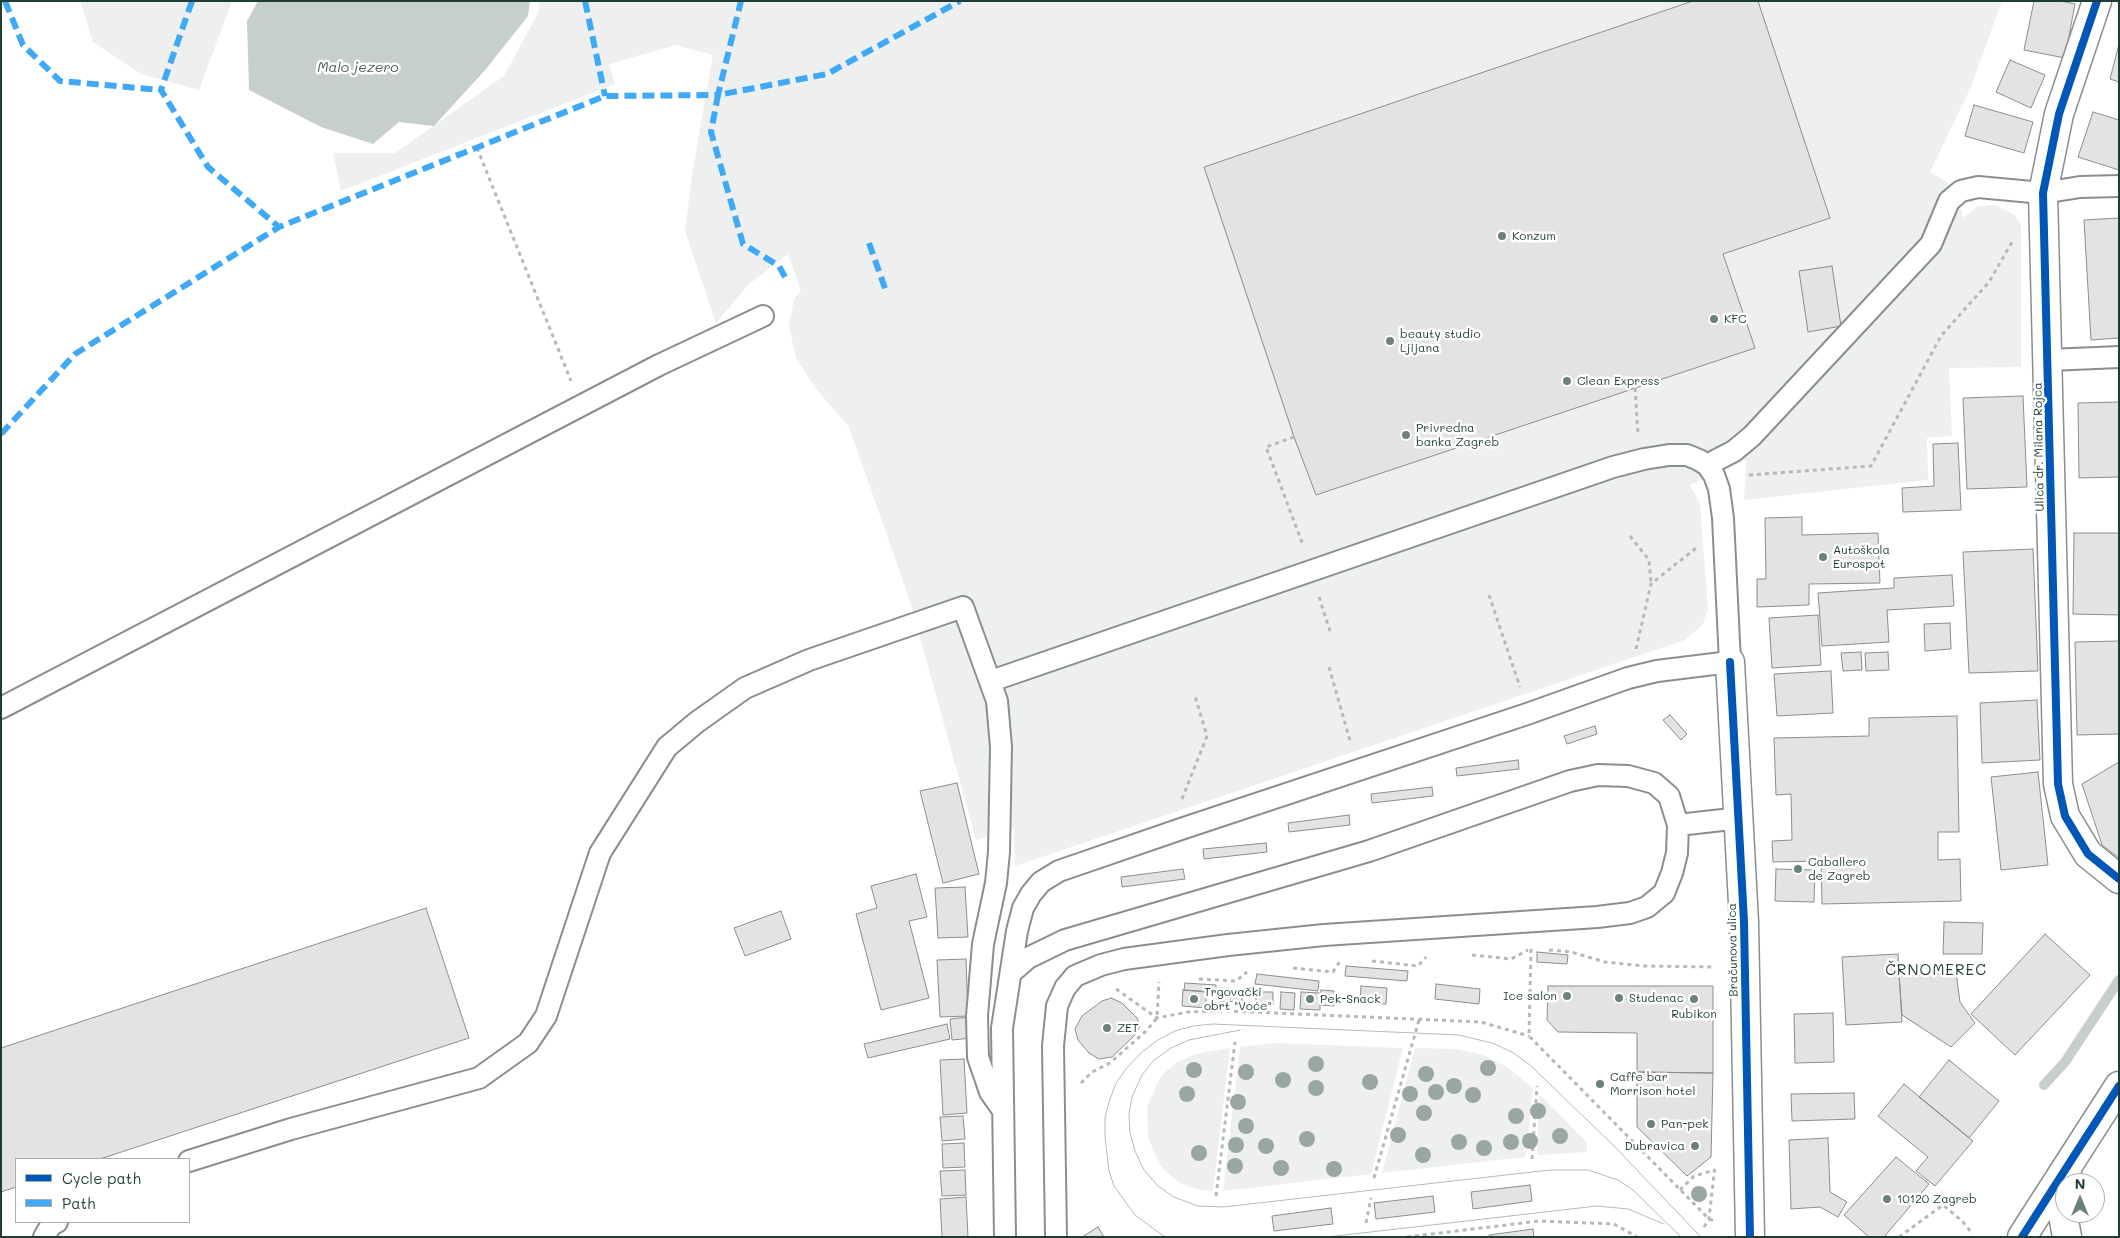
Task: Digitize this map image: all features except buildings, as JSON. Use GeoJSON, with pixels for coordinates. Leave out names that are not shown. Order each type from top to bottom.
{"type":"FeatureCollection","features":[{"type":"Feature","properties":{"kind":"street","name":"Ulica dr. Milana Rojca"},"geometry":{"type":"LineString","coordinates":[[2097,1],[2059,114],[2043,193],[2049,360],[2058,784],[2065,816],[2088,854],[2119,879]]}},
{"type":"Feature","properties":{"kind":"street","name":"Bračunova ulica"},"geometry":{"type":"LineString","coordinates":[[1730,662],[1740,818],[1744,922],[1750,1237]]}},
{"type":"Feature","properties":{"kind":"street"},"geometry":{"type":"LineString","coordinates":[[2022,1237],[2119,1086]]}},
{"type":"Feature","properties":{"kind":"street"},"geometry":{"type":"LineString","coordinates":[[2067,1237],[2062,1209],[2063,1190],[2070,1161]]}},
{"type":"Feature","properties":{"kind":"lane"},"geometry":{"type":"LineString","coordinates":[[1707,465],[1734,451],[1752,436],[1931,244],[1949,201],[1961,191],[1978,187],[2043,193],[2080,187],[2119,186]]}},
{"type":"Feature","properties":{"kind":"lane"},"geometry":{"type":"LineString","coordinates":[[1,708],[659,365],[763,316]]}},
{"type":"Feature","properties":{"kind":"lane"},"geometry":{"type":"LineString","coordinates":[[2049,360],[2119,357]]}},
{"type":"Feature","properties":{"kind":"lane"},"geometry":{"type":"LineString","coordinates":[[991,681],[1613,467],[1668,454],[1687,455],[1707,465],[1714,475],[1719,488],[1722,510],[1730,662],[1657,671],[1628,678],[1059,871],[1041,882],[1023,908],[1017,931],[1002,1028],[1004,1237]]}},
{"type":"Feature","properties":{"kind":"lane"},"geometry":{"type":"LineString","coordinates":[[190,1161],[291,1129],[479,1078],[528,1043],[546,1016],[600,853],[667,747],[697,722],[745,688],[809,660],[963,607],[997,701],[1001,748],[999,852],[996,883],[983,944],[977,1016],[978,1057],[990,1092],[1002,1109]]}},
{"type":"Feature","properties":{"kind":"lane"},"geometry":{"type":"LineString","coordinates":[[1012,972],[1028,958],[1044,948],[1091,931],[1360,854],[1570,781],[1598,775],[1628,776],[1654,783],[1669,796],[1678,825],[1677,853],[1664,893],[1647,907],[1630,913],[1597,917],[1324,935],[1228,945],[1124,958],[1075,976],[1065,988],[1057,1006],[1053,1046],[1056,1237]]}},
{"type":"Feature","properties":{"kind":"lane"},"geometry":{"type":"LineString","coordinates":[[1678,825],[1740,818]]}},
{"type":"Feature","properties":{"kind":"lane"},"geometry":{"type":"LineString","coordinates":[[44,1237],[51,1225],[55,1223]]}},
{"type":"Feature","properties":{"kind":"path"},"geometry":{"type":"LineString","coordinates":[[477,148],[581,406]]}},
{"type":"Feature","properties":{"kind":"path"},"geometry":{"type":"LineString","coordinates":[[1744,475],[1871,466],[1942,336],[1989,282],[2017,234]]}},
{"type":"Feature","properties":{"kind":"path"},"geometry":{"type":"LineString","coordinates":[[1635,388],[1638,435]]}},
{"type":"Feature","properties":{"kind":"path"},"geometry":{"type":"LineString","coordinates":[[1294,437],[1266,447],[1304,549]]}},
{"type":"Feature","properties":{"kind":"path"},"geometry":{"type":"LineString","coordinates":[[1630,536],[1650,560],[1651,584],[1635,650]]}},
{"type":"Feature","properties":{"kind":"path"},"geometry":{"type":"LineString","coordinates":[[1651,584],[1700,545]]}},
{"type":"Feature","properties":{"kind":"path"},"geometry":{"type":"LineString","coordinates":[[1319,596],[1330,631]]}},
{"type":"Feature","properties":{"kind":"path"},"geometry":{"type":"LineString","coordinates":[[1489,596],[1522,695]]}},
{"type":"Feature","properties":{"kind":"path"},"geometry":{"type":"LineString","coordinates":[[1329,667],[1353,752]]}},
{"type":"Feature","properties":{"kind":"path"},"geometry":{"type":"LineString","coordinates":[[1180,804],[1207,736],[1195,696]]}},
{"type":"Feature","properties":{"kind":"path"},"geometry":{"type":"LineString","coordinates":[[1466,954],[1511,958],[1532,948],[1529,1036]]}},
{"type":"Feature","properties":{"kind":"path"},"geometry":{"type":"LineString","coordinates":[[1541,949],[1571,952],[1605,962],[1645,966],[1720,967]]}},
{"type":"Feature","properties":{"kind":"path"},"geometry":{"type":"LineString","coordinates":[[1370,961],[1418,966],[1431,951]]}},
{"type":"Feature","properties":{"kind":"path"},"geometry":{"type":"LineString","coordinates":[[1285,967],[1333,972],[1342,958]]}},
{"type":"Feature","properties":{"kind":"path"},"geometry":{"type":"LineString","coordinates":[[1198,979],[1236,981],[1250,970]]}},
{"type":"Feature","properties":{"kind":"path"},"geometry":{"type":"LineString","coordinates":[[1080,1084],[1092,1072],[1110,1063],[1146,1031],[1157,1018],[1160,976]]}},
{"type":"Feature","properties":{"kind":"path"},"geometry":{"type":"LineString","coordinates":[[1123,985],[1114,988],[1157,1018],[1188,1012],[1229,1011],[1481,1022],[1529,1036],[1709,1219],[1715,1221]]}},
{"type":"Feature","properties":{"kind":"path"},"geometry":{"type":"LineString","coordinates":[[1374,1178],[1418,1020]]}},
{"type":"Feature","properties":{"kind":"path"},"geometry":{"type":"LineString","coordinates":[[1216,1196],[1235,1042]]}},
{"type":"Feature","properties":{"kind":"path"},"geometry":{"type":"LineString","coordinates":[[1532,1159],[1537,1086]]}},
{"type":"Feature","properties":{"kind":"path"},"geometry":{"type":"LineString","coordinates":[[1680,1190],[1694,1176],[1715,1170]]}},
{"type":"Feature","properties":{"kind":"path"},"geometry":{"type":"LineString","coordinates":[[1366,1223],[1371,1198]]}},
{"type":"Feature","properties":{"kind":"path"},"geometry":{"type":"LineString","coordinates":[[1899,1237],[1944,1205],[1973,1234]]}},
{"type":"Feature","properties":{"kind":"path"},"geometry":{"type":"LineString","coordinates":[[1407,1237],[1539,1221],[1614,1224],[1637,1237]]}},
{"type":"Feature","properties":{"kind":"shaded area"},"geometry":{"type":"Polygon","coordinates":[[[80,1],[232,1],[199,90],[141,74],[93,42],[80,1]]]}},
{"type":"Feature","properties":{"kind":"shaded area"},"geometry":{"type":"Polygon","coordinates":[[[539,1],[2002,1],[1970,89],[1930,172],[1955,187],[1963,218],[1978,206],[1995,205],[2015,215],[2021,226],[2021,367],[1949,368],[1952,436],[1927,438],[1928,480],[1744,500],[1746,460],[1690,485],[1700,503],[1708,610],[1703,624],[1685,640],[1015,866],[1014,828],[976,840],[910,601],[849,427],[816,389],[796,358],[789,326],[794,299],[801,291],[788,254],[748,285],[716,323],[685,231],[692,174],[713,55],[676,45],[609,64],[615,84],[341,191],[333,153],[395,153],[504,76],[539,11],[539,1]]]}},
{"type":"Feature","properties":{"kind":"shaded area"},"geometry":{"type":"Polygon","coordinates":[[[1273,1043],[1403,1048],[1371,1174],[1223,1191],[1240,1047],[1273,1043]]]}},
{"type":"Feature","properties":{"kind":"shaded area"},"geometry":{"type":"Polygon","coordinates":[[[1230,1048],[1213,1191],[1197,1189],[1181,1184],[1163,1169],[1158,1161],[1148,1137],[1147,1107],[1163,1074],[1177,1062],[1195,1054],[1230,1048]]]}},
{"type":"Feature","properties":{"kind":"shaded area"},"geometry":{"type":"Polygon","coordinates":[[[1415,1048],[1456,1049],[1484,1055],[1507,1067],[1533,1088],[1526,1154],[1524,1157],[1382,1173],[1415,1048]]]}},
{"type":"Feature","properties":{"kind":"shaded area"},"geometry":{"type":"Polygon","coordinates":[[[1539,1094],[1587,1143],[1587,1152],[1537,1155],[1539,1094]]]}},
{"type":"Feature","properties":{"kind":"water","name":"Malo jezero"},"geometry":{"type":"Polygon","coordinates":[[[258,1],[530,1],[528,16],[486,69],[434,126],[399,122],[373,144],[321,127],[249,90],[247,21],[258,1]]]}},
{"type":"Feature","properties":{"kind":"waterway","name":"ČRNOMEREC"},"geometry":{"type":"LineString","coordinates":[[2044,1085],[2065,1062],[2119,980]]}},
{"type":"Feature","properties":{"kind":"tram line"},"geometry":{"type":"LineString","coordinates":[[1165,1237],[1135,1215],[1114,1186],[1109,1171],[1105,1118],[1116,1083],[1142,1052],[1158,1040],[1175,1031],[1193,1026],[1213,1024],[1459,1035],[1492,1043],[1512,1052],[1530,1065],[1614,1146],[1701,1237]]}},
{"type":"Feature","properties":{"kind":"tram line"},"geometry":{"type":"LineString","coordinates":[[1240,1030],[1189,1040],[1171,1048],[1154,1060],[1142,1075],[1132,1097],[1129,1115],[1130,1133],[1135,1151],[1144,1170],[1158,1186],[1174,1197],[1198,1206],[1223,1207],[1550,1170],[1588,1170],[1618,1180],[1633,1190],[1681,1237]]}},
{"type":"Feature","properties":{"kind":"tram line"},"geometry":{"type":"LineString","coordinates":[[1327,1237],[1597,1206],[1628,1209],[1664,1224]]}},
{"type":"Feature","properties":{"kind":"marked path"},"geometry":{"type":"LineString","coordinates":[[5,1],[23,45],[60,81],[161,90]]}},
{"type":"Feature","properties":{"kind":"marked path"},"geometry":{"type":"LineString","coordinates":[[192,1],[161,90],[208,167],[279,227]]}},
{"type":"Feature","properties":{"kind":"marked path"},"geometry":{"type":"LineString","coordinates":[[585,1],[605,96]]}},
{"type":"Feature","properties":{"kind":"marked path"},"geometry":{"type":"LineString","coordinates":[[1,434],[75,354],[279,227],[605,96],[718,95],[741,1]]}},
{"type":"Feature","properties":{"kind":"marked path"},"geometry":{"type":"LineString","coordinates":[[785,277],[779,266],[743,244],[711,132],[718,95],[827,74],[960,1]]}},
{"type":"Feature","properties":{"kind":"marked path"},"geometry":{"type":"LineString","coordinates":[[869,243],[887,294]]}},
{"type":"Feature","properties":{"kind":"cycle path"},"geometry":{"type":"LineString","coordinates":[[2097,1],[2059,114],[2043,193],[2058,784],[2065,816],[2088,854],[2119,879]]}},
{"type":"Feature","properties":{"kind":"cycle path"},"geometry":{"type":"LineString","coordinates":[[1730,662],[1744,922],[1750,1237]]}},
{"type":"Feature","properties":{"kind":"cycle path"},"geometry":{"type":"LineString","coordinates":[[2022,1237],[2119,1086]]}},
{"type":"Feature","properties":{"kind":"place","name":"Konzum"},"geometry":{"type":"Point","coordinates":[1502,236]}},
{"type":"Feature","properties":{"kind":"place","name":"KFC"},"geometry":{"type":"Point","coordinates":[1714,319]}},
{"type":"Feature","properties":{"kind":"place","name":"beauty studio Ljijana"},"geometry":{"type":"Point","coordinates":[1390,341]}},
{"type":"Feature","properties":{"kind":"place","name":"Clean Express"},"geometry":{"type":"Point","coordinates":[1567,381]}},
{"type":"Feature","properties":{"kind":"place","name":"Privredna banka Zagreb"},"geometry":{"type":"Point","coordinates":[1406,435]}},
{"type":"Feature","properties":{"kind":"place","name":"Autoškola Eurospot"},"geometry":{"type":"Point","coordinates":[1823,557]}},
{"type":"Feature","properties":{"kind":"place","name":"Caballero de Zagreb"},"geometry":{"type":"Point","coordinates":[1798,869]}},
{"type":"Feature","properties":{"kind":"place","name":"Ice salon"},"geometry":{"type":"Point","coordinates":[1567,996]}},
{"type":"Feature","properties":{"kind":"place","name":"Studenac"},"geometry":{"type":"Point","coordinates":[1619,998]}},
{"type":"Feature","properties":{"kind":"place","name":"Trgovački obrt \"Voće\""},"geometry":{"type":"Point","coordinates":[1194,999]}},
{"type":"Feature","properties":{"kind":"place","name":"Pek-Snack"},"geometry":{"type":"Point","coordinates":[1310,999]}},
{"type":"Feature","properties":{"kind":"place","name":"Rubikon"},"geometry":{"type":"Point","coordinates":[1694,999]}},
{"type":"Feature","properties":{"kind":"place","name":"ZET"},"geometry":{"type":"Point","coordinates":[1107,1028]}},
{"type":"Feature","properties":{"kind":"place","name":"Caffe bar Morrison hotel"},"geometry":{"type":"Point","coordinates":[1600,1084]}},
{"type":"Feature","properties":{"kind":"place","name":"Pan-pek"},"geometry":{"type":"Point","coordinates":[1651,1124]}},
{"type":"Feature","properties":{"kind":"place","name":"Dubravica"},"geometry":{"type":"Point","coordinates":[1695,1146]}},
{"type":"Feature","properties":{"kind":"place","name":"10120 Zagreb"},"geometry":{"type":"Point","coordinates":[1887,1199]}},
{"type":"Feature","properties":{"kind":"district","name":"ČRNOMEREC"},"geometry":{"type":"Point","coordinates":[1936,970]}}]}
